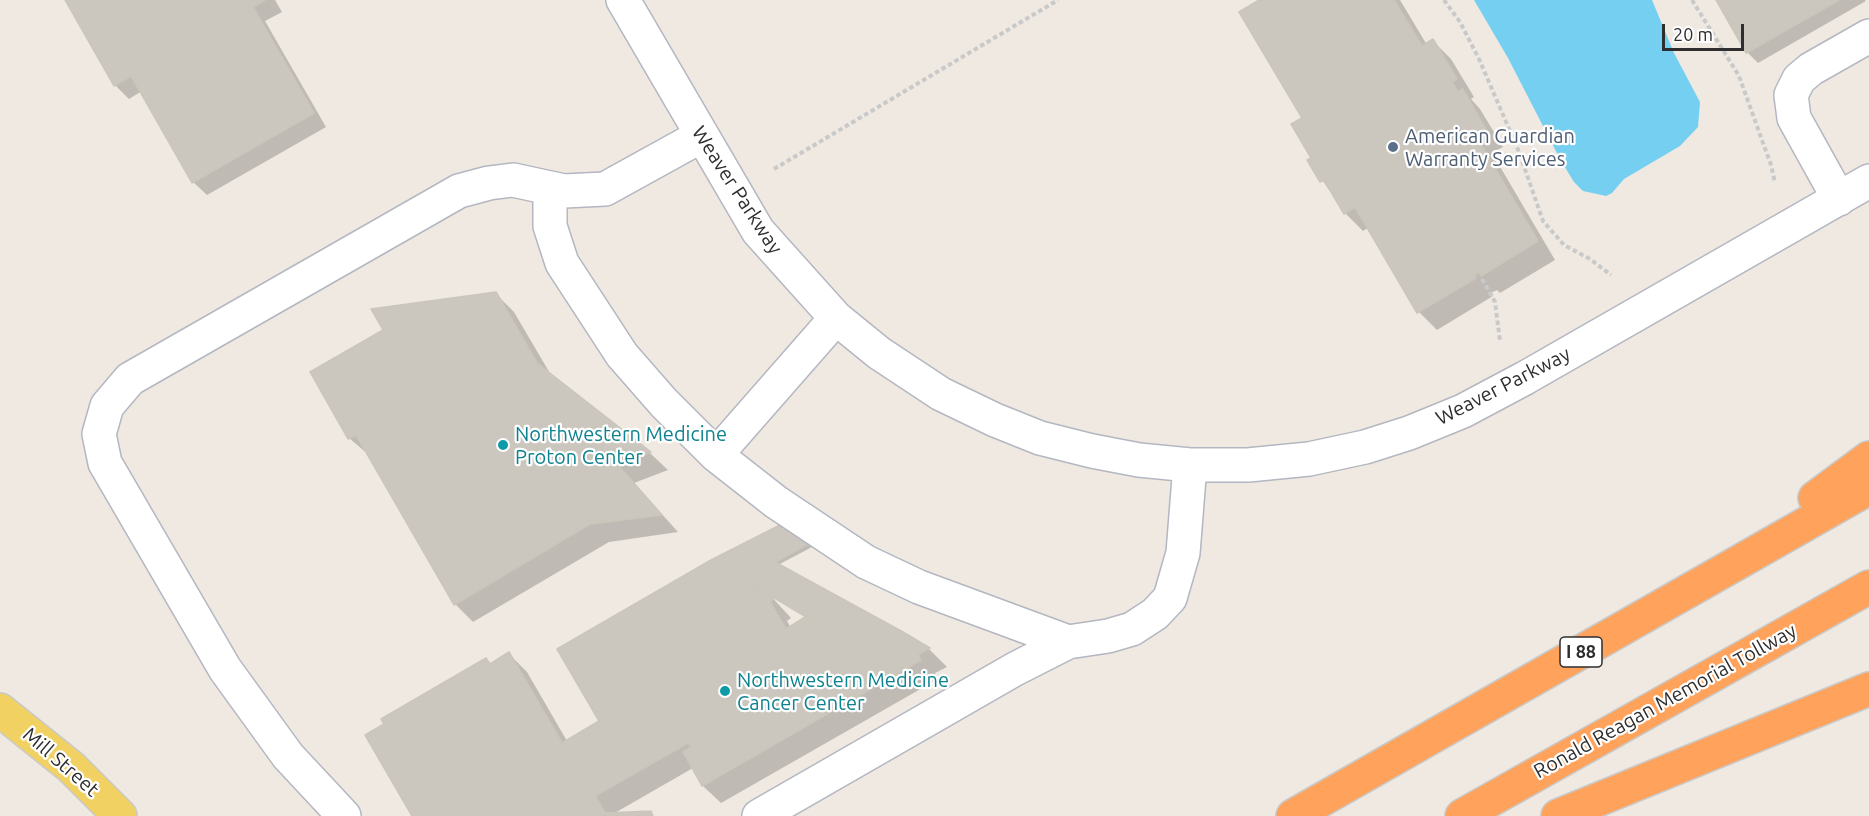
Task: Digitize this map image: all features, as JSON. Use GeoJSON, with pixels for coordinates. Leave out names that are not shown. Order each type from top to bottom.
{"type":"FeatureCollection","features":[{"type":"Feature","properties":{"kind":"highway"},"geometry":{"type":"LineString","coordinates":[[1707,580],[1869,458]]}},
{"type":"Feature","properties":{"kind":"highway","name":"I 88"},"geometry":{"type":"LineString","coordinates":[[1293,816],[1869,488]]}},
{"type":"Feature","properties":{"kind":"highway","name":"Ronald Reagan Memorial Tollway"},"geometry":{"type":"LineString","coordinates":[[1462,816],[1869,587]]}},
{"type":"Feature","properties":{"kind":"highway"},"geometry":{"type":"LineString","coordinates":[[1558,816],[1869,689]]}},
{"type":"Feature","properties":{"kind":"main road","name":"Mill Street"},"geometry":{"type":"LineString","coordinates":[[0,710],[71,767],[120,816]]}},
{"type":"Feature","properties":{"kind":"street","name":"Weaver Parkway"},"geometry":{"type":"LineString","coordinates":[[623,0],[758,231],[836,318],[879,353],[941,394],[995,420],[1040,438],[1092,451],[1190,465],[1248,465],[1309,459],[1365,447],[1463,411],[1869,181]]}},
{"type":"Feature","properties":{"kind":"street"},"geometry":{"type":"LineString","coordinates":[[1839,198],[1794,118],[1791,95],[1799,79],[1811,69],[1869,36]]}},
{"type":"Feature","properties":{"kind":"street"},"geometry":{"type":"LineString","coordinates":[[344,816],[288,756],[225,669],[105,463],[99,434],[107,406],[130,379],[459,191],[489,183],[513,180],[564,191],[605,189],[701,136]]}},
{"type":"Feature","properties":{"kind":"street"},"geometry":{"type":"LineString","coordinates":[[550,188],[550,226],[562,263],[622,355],[664,403],[716,455],[776,502],[866,562],[919,586],[1068,642]]}},
{"type":"Feature","properties":{"kind":"street"},"geometry":{"type":"LineString","coordinates":[[716,455],[836,318]]}},
{"type":"Feature","properties":{"kind":"street"},"geometry":{"type":"LineString","coordinates":[[759,816],[1015,669],[1068,642],[1108,636],[1132,629],[1155,614],[1170,598],[1183,553],[1190,465]]}},
{"type":"Feature","properties":{"kind":"path"},"geometry":{"type":"LineString","coordinates":[[774,169],[1058,0]]}},
{"type":"Feature","properties":{"kind":"path"},"geometry":{"type":"LineString","coordinates":[[1444,0],[1460,22],[1479,59],[1519,152],[1543,221],[1564,245],[1590,259],[1611,275]]}},
{"type":"Feature","properties":{"kind":"path"},"geometry":{"type":"LineString","coordinates":[[1692,0],[1739,76],[1772,165],[1775,183]]}},
{"type":"Feature","properties":{"kind":"path"},"geometry":{"type":"LineString","coordinates":[[1482,279],[1496,302],[1500,341]]}},
{"type":"Feature","properties":{"kind":"water"},"geometry":{"type":"Polygon","coordinates":[[[1474,0],[1652,0],[1674,53],[1700,102],[1698,127],[1680,146],[1624,179],[1612,193],[1606,196],[1583,191],[1574,182],[1560,159],[1508,58],[1474,0]]]}},
{"type":"Feature","properties":{"kind":"building"},"geometry":{"type":"Polygon","coordinates":[[[65,0],[265,0],[253,7],[314,113],[192,183],[131,76],[114,86],[65,0]]]}},
{"type":"Feature","properties":{"kind":"building","name":"American Guardian Warranty Services"},"geometry":{"type":"Polygon","coordinates":[[[1259,0],[1394,0],[1422,46],[1433,39],[1457,79],[1452,82],[1458,92],[1463,89],[1486,129],[1475,135],[1538,241],[1481,276],[1479,272],[1474,275],[1476,278],[1417,313],[1355,207],[1344,214],[1324,180],[1320,182],[1307,160],[1311,158],[1291,124],[1302,118],[1239,12],[1259,0]]]}},
{"type":"Feature","properties":{"kind":"building"},"geometry":{"type":"Polygon","coordinates":[[[1716,0],[1839,0],[1746,53],[1716,0]]]}},
{"type":"Feature","properties":{"kind":"building","name":"Northwestern Medicine Proton Center"},"geometry":{"type":"Polygon","coordinates":[[[496,292],[537,363],[651,452],[618,465],[662,515],[590,524],[454,605],[356,435],[348,439],[310,372],[383,330],[371,309],[496,292]]]}},
{"type":"Feature","properties":{"kind":"building"},"geometry":{"type":"Polygon","coordinates":[[[782,524],[810,543],[775,562],[903,632],[868,654],[711,560],[782,524]]]}},
{"type":"Feature","properties":{"kind":"building","name":"Northwestern Medicine Cancer Center"},"geometry":{"type":"Polygon","coordinates":[[[711,560],[774,599],[770,602],[786,629],[805,617],[868,654],[903,632],[930,648],[918,655],[921,660],[702,786],[683,752],[691,747],[688,743],[595,796],[607,816],[412,816],[365,735],[384,724],[381,719],[486,658],[490,664],[509,652],[562,743],[599,721],[557,649],[711,560]]]}},
{"type":"Feature","properties":{"kind":"building"},"geometry":{"type":"Polygon","coordinates":[[[651,811],[653,816],[607,816],[605,813],[651,811]]]}},
{"type":"Feature","properties":{"kind":"place","name":"American Guardian Warranty Services"},"geometry":{"type":"Point","coordinates":[1393,147]}},
{"type":"Feature","properties":{"kind":"place","name":"Northwestern Medicine Proton Center"},"geometry":{"type":"Point","coordinates":[503,445]}},
{"type":"Feature","properties":{"kind":"place","name":"Northwestern Medicine Cancer Center"},"geometry":{"type":"Point","coordinates":[725,691]}}]}
